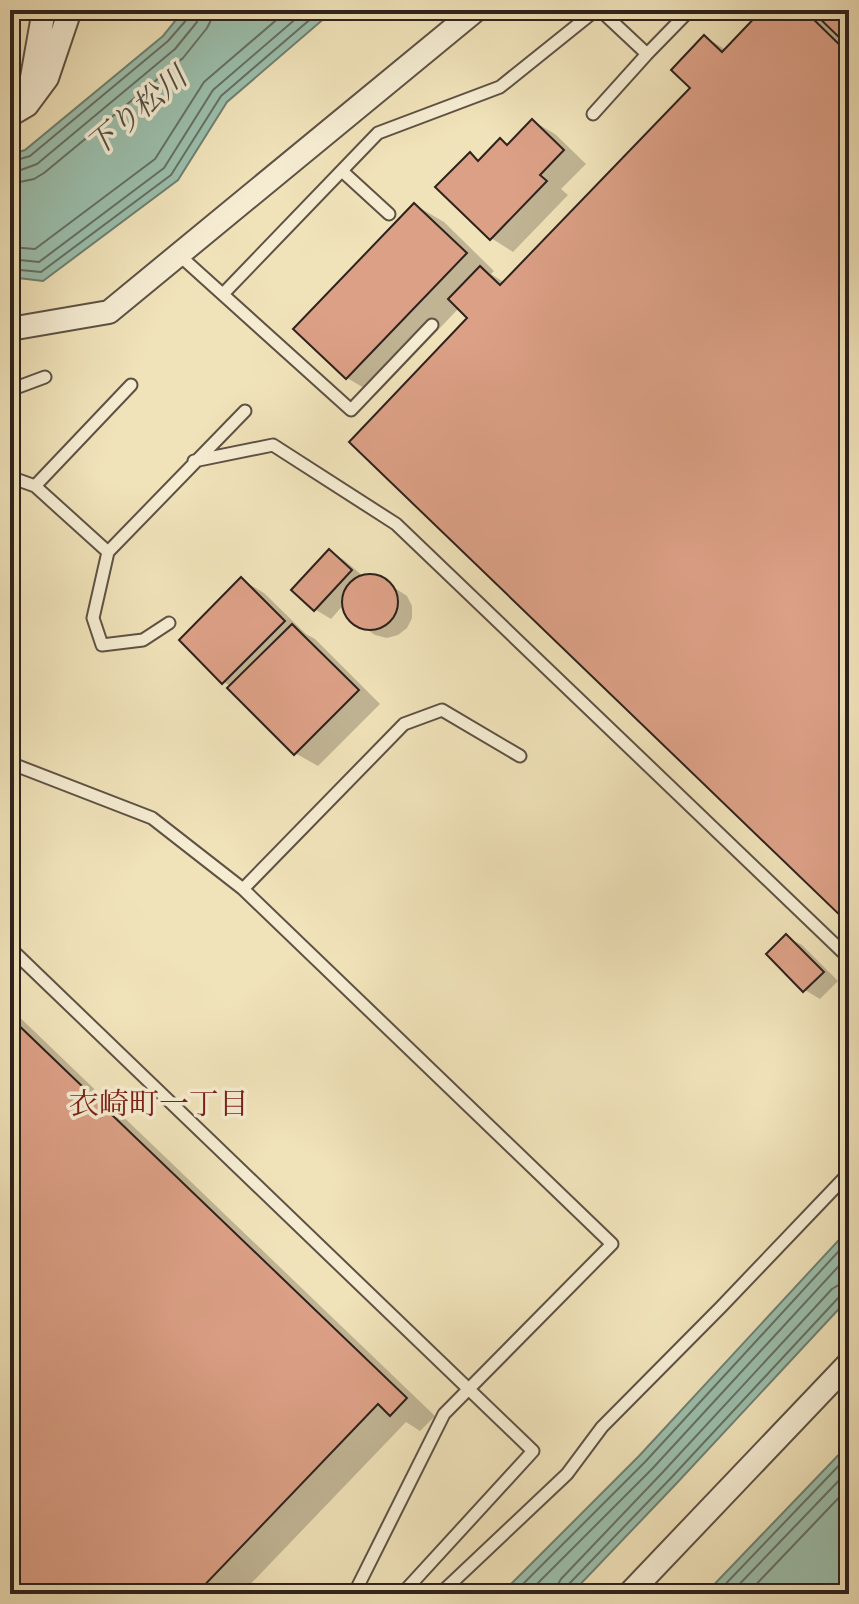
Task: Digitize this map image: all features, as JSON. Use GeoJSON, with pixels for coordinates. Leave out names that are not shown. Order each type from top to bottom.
{"type":"FeatureCollection","features":[{"type":"Feature","properties":{"kind":"street"},"geometry":{"type":"LineString","coordinates":[[18,110],[44,10]]}},
{"type":"Feature","properties":{"kind":"street"},"geometry":{"type":"LineString","coordinates":[[18,110],[47,78],[70,10]]}},
{"type":"Feature","properties":{"kind":"street"},"geometry":{"type":"LineString","coordinates":[[10,329],[109,312],[476,10]]}},
{"type":"Feature","properties":{"kind":"street"},"geometry":{"type":"LineString","coordinates":[[629,1594],[849,1363]]}},
{"type":"Feature","properties":{"kind":"lane"},"geometry":{"type":"LineString","coordinates":[[223,294],[378,133],[500,87],[598,10],[647,54]]}},
{"type":"Feature","properties":{"kind":"lane"},"geometry":{"type":"LineString","coordinates":[[593,114],[690,10]]}},
{"type":"Feature","properties":{"kind":"lane"},"geometry":{"type":"LineString","coordinates":[[342,171],[389,214]]}},
{"type":"Feature","properties":{"kind":"lane"},"geometry":{"type":"LineString","coordinates":[[179,255],[351,410],[432,325]]}},
{"type":"Feature","properties":{"kind":"lane"},"geometry":{"type":"LineString","coordinates":[[10,390],[45,377]]}},
{"type":"Feature","properties":{"kind":"lane"},"geometry":{"type":"LineString","coordinates":[[35,486],[131,385]]}},
{"type":"Feature","properties":{"kind":"lane"},"geometry":{"type":"LineString","coordinates":[[169,623],[143,640],[102,645],[93,618],[108,552],[245,411]]}},
{"type":"Feature","properties":{"kind":"lane"},"geometry":{"type":"LineString","coordinates":[[194,461],[273,445],[396,524],[849,958]]}},
{"type":"Feature","properties":{"kind":"lane"},"geometry":{"type":"LineString","coordinates":[[10,477],[35,486],[108,552]]}},
{"type":"Feature","properties":{"kind":"lane"},"geometry":{"type":"LineString","coordinates":[[243,889],[404,724],[442,710],[520,756]]}},
{"type":"Feature","properties":{"kind":"lane"},"geometry":{"type":"LineString","coordinates":[[10,763],[152,818],[243,889],[612,1244],[444,1414],[354,1594]]}},
{"type":"Feature","properties":{"kind":"lane"},"geometry":{"type":"LineString","coordinates":[[10,948],[533,1451],[402,1594]]}},
{"type":"Feature","properties":{"kind":"lane"},"geometry":{"type":"LineString","coordinates":[[440,1594],[567,1474],[602,1427],[849,1173]]}},
{"type":"Feature","properties":{"kind":"water","name":"下り松川"},"geometry":{"type":"Polygon","coordinates":[[[184,10],[334,10],[227,102],[178,180],[43,281],[10,277],[10,155],[25,150],[163,36],[184,10]]]}},
{"type":"Feature","properties":{"kind":"water"},"geometry":{"type":"Polygon","coordinates":[[[849,1229],[849,1298],[675,1485],[571,1594],[501,1594],[639,1456],[849,1229]]]}},
{"type":"Feature","properties":{"kind":"water"},"geometry":{"type":"Polygon","coordinates":[[[849,1444],[849,1594],[705,1594],[849,1444]]]}},
{"type":"Feature","properties":{"kind":"building"},"geometry":{"type":"Polygon","coordinates":[[[762,10],[804,10],[849,54],[849,924],[349,442],[467,318],[448,299],[480,266],[500,285],[690,88],[671,70],[704,35],[722,52],[762,10]]]}},
{"type":"Feature","properties":{"kind":"building"},"geometry":{"type":"Polygon","coordinates":[[[811,10],[849,10],[849,47],[811,10]]]}},
{"type":"Feature","properties":{"kind":"building"},"geometry":{"type":"Polygon","coordinates":[[[532,119],[564,150],[540,175],[547,181],[490,240],[435,187],[470,152],[478,161],[500,138],[507,145],[532,119]]]}},
{"type":"Feature","properties":{"kind":"building"},"geometry":{"type":"Polygon","coordinates":[[[414,203],[467,253],[346,379],[293,329],[414,203]]]}},
{"type":"Feature","properties":{"kind":"building"},"geometry":{"type":"Polygon","coordinates":[[[329,549],[352,570],[314,611],[291,590],[329,549]]]}},
{"type":"Feature","properties":{"kind":"building"},"geometry":{"type":"Polygon","coordinates":[[[370,574],[390,582],[398,602],[390,622],[370,630],[350,622],[342,602],[350,582],[370,574]]]}},
{"type":"Feature","properties":{"kind":"building"},"geometry":{"type":"Polygon","coordinates":[[[241,577],[285,621],[222,684],[179,640],[241,577]]]}},
{"type":"Feature","properties":{"kind":"building"},"geometry":{"type":"Polygon","coordinates":[[[292,624],[359,690],[294,755],[227,688],[292,624]]]}},
{"type":"Feature","properties":{"kind":"building"},"geometry":{"type":"Polygon","coordinates":[[[786,934],[824,972],[803,992],[766,954],[786,934]]]}},
{"type":"Feature","properties":{"kind":"building"},"geometry":{"type":"Polygon","coordinates":[[[10,1017],[407,1398],[390,1416],[378,1404],[196,1594],[18,1594],[10,1586],[10,1017]]]}},
{"type":"Feature","properties":{"kind":"district","name":"衣崎町一丁目"},"geometry":{"type":"Point","coordinates":[159,1104]}}]}
